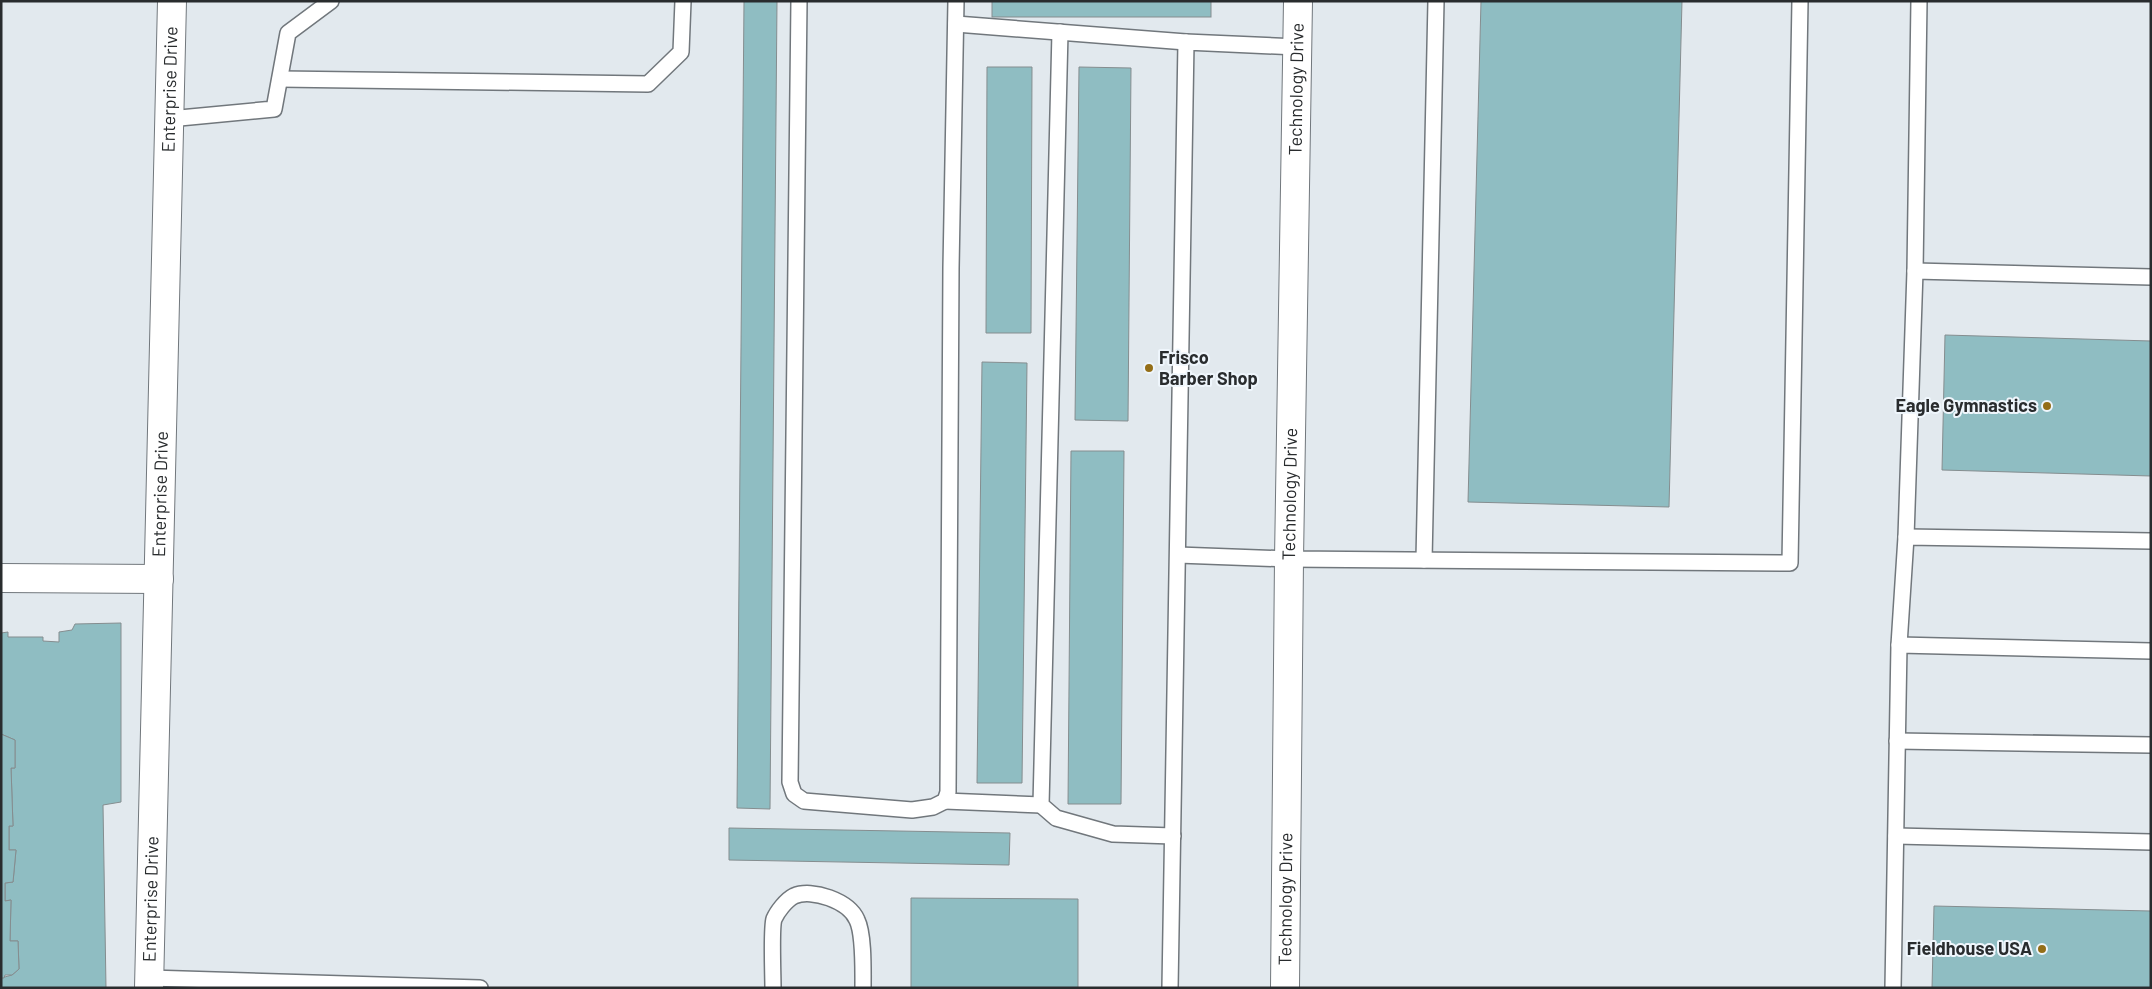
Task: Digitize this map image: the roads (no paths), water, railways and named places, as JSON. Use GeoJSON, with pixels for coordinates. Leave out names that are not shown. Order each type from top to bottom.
{"type":"FeatureCollection","features":[{"type":"Feature","properties":{"kind":"street","name":"Enterprise Drive"},"geometry":{"type":"LineString","coordinates":[[149,983],[172,1]]}},
{"type":"Feature","properties":{"kind":"street","name":"Technology Drive"},"geometry":{"type":"LineString","coordinates":[[1285,988],[1289,559],[1298,1]]}},
{"type":"Feature","properties":{"kind":"street"},"geometry":{"type":"LineString","coordinates":[[1,578],[159,579]]}},
{"type":"Feature","properties":{"kind":"lane"},"geometry":{"type":"LineString","coordinates":[[169,119],[274,109],[288,33],[331,1]]}},
{"type":"Feature","properties":{"kind":"lane"},"geometry":{"type":"LineString","coordinates":[[280,79],[648,84],[681,52],[682,1]]}},
{"type":"Feature","properties":{"kind":"lane"},"geometry":{"type":"LineString","coordinates":[[799,1],[790,782],[794,794],[804,801],[912,810],[933,807],[945,800],[1041,805],[1056,818],[1113,834],[1173,836]]}},
{"type":"Feature","properties":{"kind":"lane"},"geometry":{"type":"LineString","coordinates":[[945,800],[948,792],[951,278],[956,1]]}},
{"type":"Feature","properties":{"kind":"lane"},"geometry":{"type":"LineString","coordinates":[[1424,560],[1436,1]]}},
{"type":"Feature","properties":{"kind":"lane"},"geometry":{"type":"LineString","coordinates":[[1178,555],[1289,559],[1790,563],[1800,1]]}},
{"type":"Feature","properties":{"kind":"lane"},"geometry":{"type":"LineString","coordinates":[[1893,988],[1899,645],[1906,537],[1915,271],[1918,1]]}},
{"type":"Feature","properties":{"kind":"lane"},"geometry":{"type":"LineString","coordinates":[[956,24],[1186,42],[1297,47]]}},
{"type":"Feature","properties":{"kind":"lane"},"geometry":{"type":"LineString","coordinates":[[1041,805],[1060,32]]}},
{"type":"Feature","properties":{"kind":"lane"},"geometry":{"type":"LineString","coordinates":[[1170,988],[1186,42]]}},
{"type":"Feature","properties":{"kind":"lane"},"geometry":{"type":"LineString","coordinates":[[1915,271],[2151,277]]}},
{"type":"Feature","properties":{"kind":"lane"},"geometry":{"type":"LineString","coordinates":[[1906,537],[2151,541]]}},
{"type":"Feature","properties":{"kind":"lane"},"geometry":{"type":"LineString","coordinates":[[1899,645],[2151,651]]}},
{"type":"Feature","properties":{"kind":"lane"},"geometry":{"type":"LineString","coordinates":[[1897,741],[2151,745]]}},
{"type":"Feature","properties":{"kind":"lane"},"geometry":{"type":"LineString","coordinates":[[1896,836],[2151,842]]}},
{"type":"Feature","properties":{"kind":"lane"},"geometry":{"type":"LineString","coordinates":[[772,988],[774,920],[785,904],[794,896],[812,895],[830,897],[836,900],[857,919],[861,941],[863,988]]}},
{"type":"Feature","properties":{"kind":"lane"},"geometry":{"type":"LineString","coordinates":[[149,983],[480,988]]}},
{"type":"Feature","properties":{"kind":"place","name":"Frisco Barber Shop"},"geometry":{"type":"Point","coordinates":[1149,368]}},
{"type":"Feature","properties":{"kind":"place","name":"Eagle Gymnastics"},"geometry":{"type":"Point","coordinates":[2047,406]}},
{"type":"Feature","properties":{"kind":"place","name":"Fieldhouse USA"},"geometry":{"type":"Point","coordinates":[2042,949]}}]}
